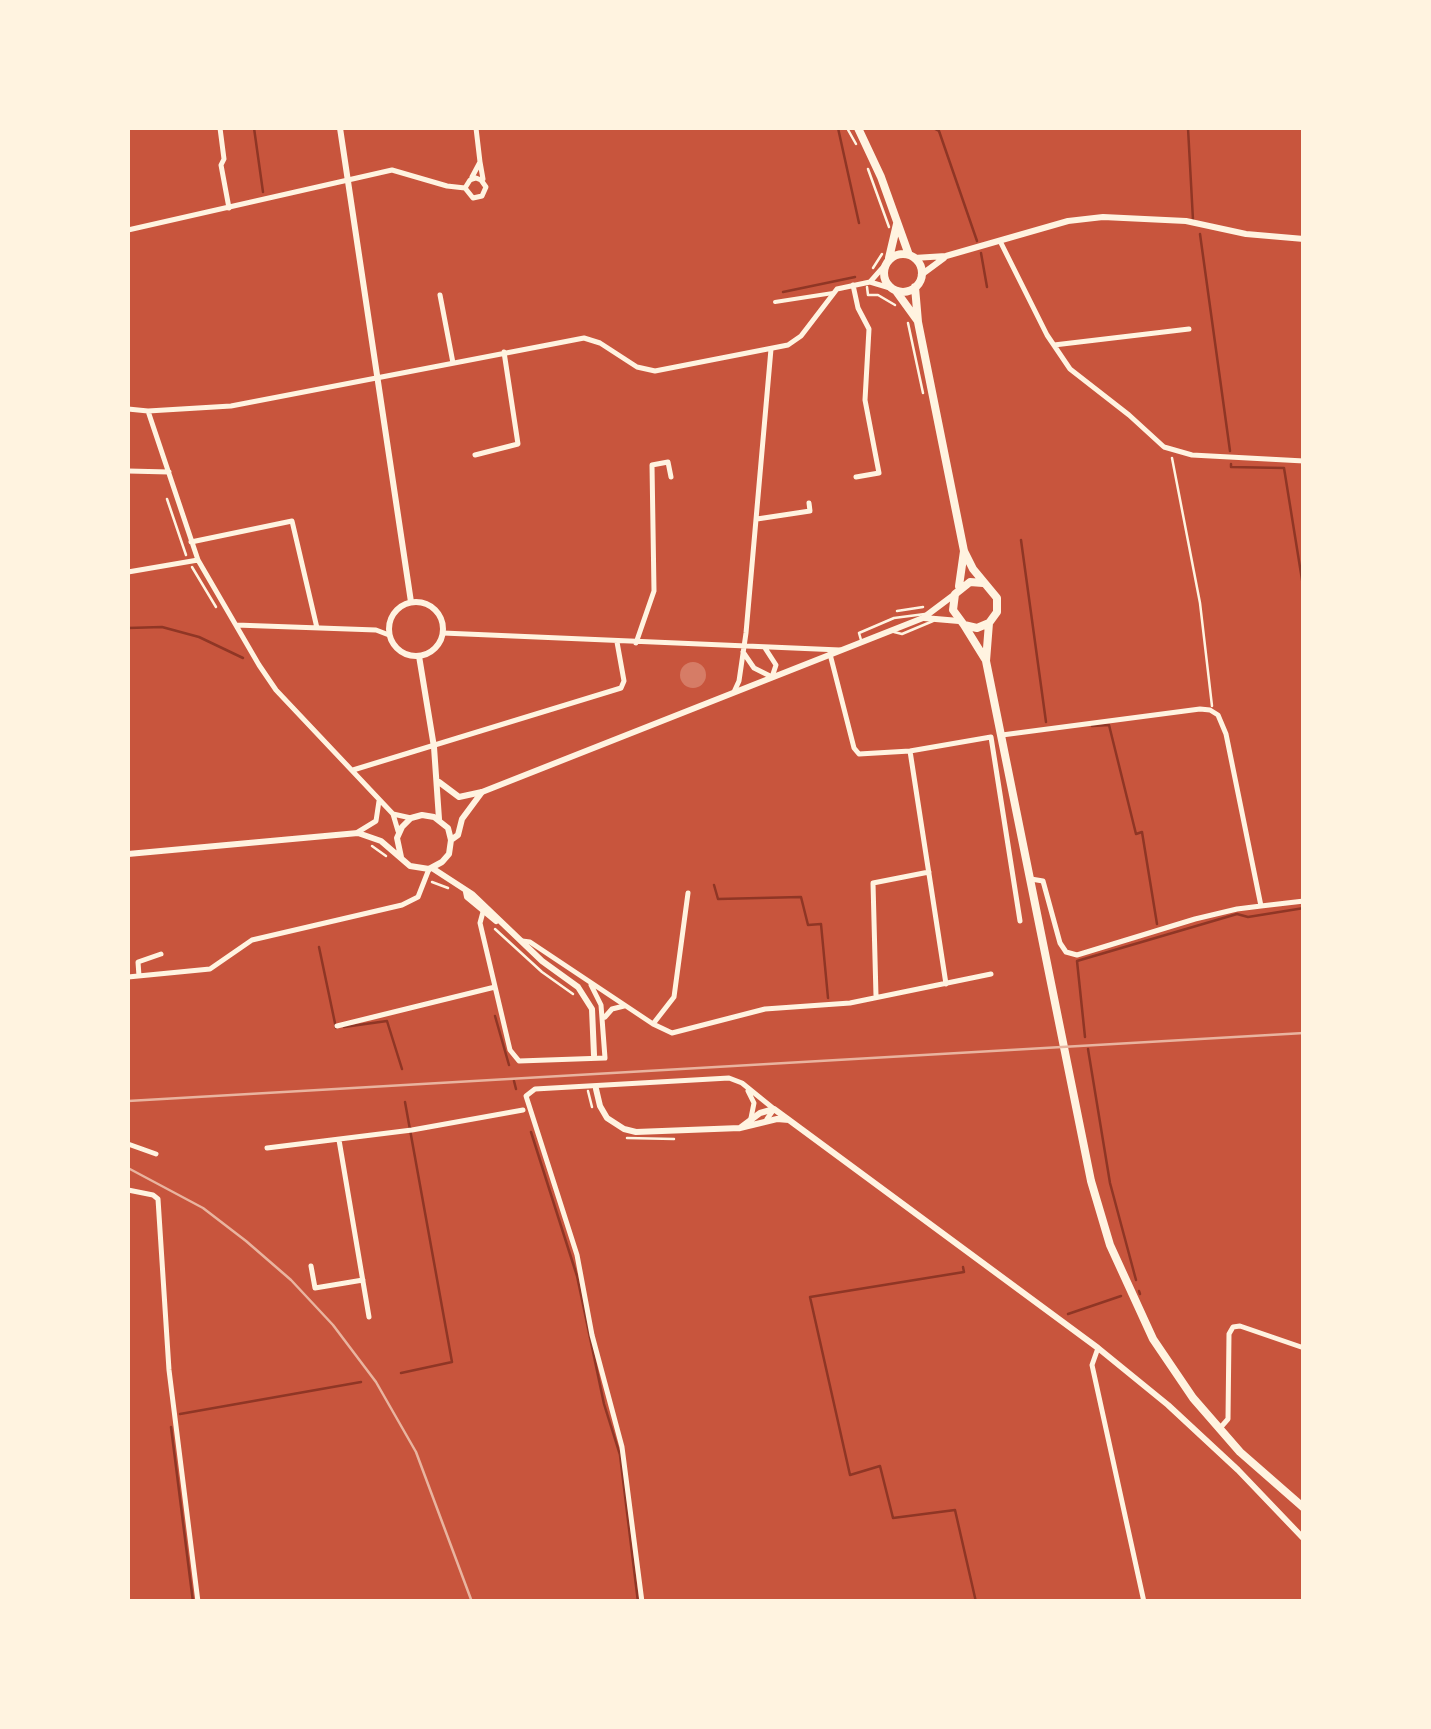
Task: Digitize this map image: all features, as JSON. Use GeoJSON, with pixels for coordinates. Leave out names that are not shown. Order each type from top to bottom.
{"type":"FeatureCollection","features":[{"type":"Feature","properties":{"kind":"main road"},"geometry":{"type":"LineString","coordinates":[[858,128],[882,177],[911,257],[920,266],[921,276],[915,287],[906,292],[893,289]]}},
{"type":"Feature","properties":{"kind":"main road"},"geometry":{"type":"LineString","coordinates":[[897,224],[884,277],[918,322]]}},
{"type":"Feature","properties":{"kind":"main road"},"geometry":{"type":"LineString","coordinates":[[887,262],[898,255],[911,257]]}},
{"type":"Feature","properties":{"kind":"main road"},"geometry":{"type":"LineString","coordinates":[[915,287],[918,322],[964,551],[997,598],[997,612],[989,623],[977,628],[961,623]]}},
{"type":"Feature","properties":{"kind":"main road"},"geometry":{"type":"LineString","coordinates":[[964,551],[953,610],[986,660]]}},
{"type":"Feature","properties":{"kind":"main road"},"geometry":{"type":"LineString","coordinates":[[956,591],[970,582],[983,583]]}},
{"type":"Feature","properties":{"kind":"main road"},"geometry":{"type":"LineString","coordinates":[[989,623],[986,660],[1059,1032],[1091,1182],[1116,1259],[1136,1305],[1174,1372],[1218,1430],[1267,1479],[1304,1508]]}},
{"type":"Feature","properties":{"kind":"street"},"geometry":{"type":"LineString","coordinates":[[220,128],[224,158],[221,165],[229,208]]}},
{"type":"Feature","properties":{"kind":"street"},"geometry":{"type":"LineString","coordinates":[[340,128],[411,602]]}},
{"type":"Feature","properties":{"kind":"street"},"geometry":{"type":"LineString","coordinates":[[465,188],[470,197],[480,198],[485,190],[476,128]]}},
{"type":"Feature","properties":{"kind":"street"},"geometry":{"type":"LineString","coordinates":[[465,188],[480,162]]}},
{"type":"Feature","properties":{"kind":"street"},"geometry":{"type":"LineString","coordinates":[[131,229],[398,169],[465,188]]}},
{"type":"Feature","properties":{"kind":"street"},"geometry":{"type":"LineString","coordinates":[[470,180],[479,178],[484,182]]}},
{"type":"Feature","properties":{"kind":"street"},"geometry":{"type":"LineString","coordinates":[[911,257],[946,256],[1068,221],[1103,217],[1186,221],[1246,234],[1304,239]]}},
{"type":"Feature","properties":{"kind":"street"},"geometry":{"type":"LineString","coordinates":[[1000,241],[1070,369],[1171,451],[1304,462]]}},
{"type":"Feature","properties":{"kind":"street"},"geometry":{"type":"LineString","coordinates":[[921,276],[946,256]]}},
{"type":"Feature","properties":{"kind":"street"},"geometry":{"type":"LineString","coordinates":[[868,284],[887,262]]}},
{"type":"Feature","properties":{"kind":"street"},"geometry":{"type":"LineString","coordinates":[[853,285],[858,308],[870,329],[864,400],[879,473],[856,478]]}},
{"type":"Feature","properties":{"kind":"street"},"geometry":{"type":"LineString","coordinates":[[775,302],[853,285],[893,289]]}},
{"type":"Feature","properties":{"kind":"street"},"geometry":{"type":"LineString","coordinates":[[128,409],[232,406],[589,338],[637,368],[655,371],[770,349],[797,339],[832,292]]}},
{"type":"Feature","properties":{"kind":"street"},"geometry":{"type":"LineString","coordinates":[[440,295],[453,363]]}},
{"type":"Feature","properties":{"kind":"street"},"geometry":{"type":"LineString","coordinates":[[1054,345],[1189,329]]}},
{"type":"Feature","properties":{"kind":"street"},"geometry":{"type":"LineString","coordinates":[[734,692],[743,649],[770,349]]}},
{"type":"Feature","properties":{"kind":"street"},"geometry":{"type":"LineString","coordinates":[[475,455],[518,444],[504,352]]}},
{"type":"Feature","properties":{"kind":"street"},"geometry":{"type":"LineString","coordinates":[[148,411],[198,560],[276,690],[393,814],[411,818],[422,815],[436,800]]}},
{"type":"Feature","properties":{"kind":"street"},"geometry":{"type":"LineString","coordinates":[[636,642],[654,591],[652,465],[668,462],[670,477]]}},
{"type":"Feature","properties":{"kind":"street"},"geometry":{"type":"LineString","coordinates":[[128,471],[169,472]]}},
{"type":"Feature","properties":{"kind":"street"},"geometry":{"type":"LineString","coordinates":[[756,519],[810,510],[809,503]]}},
{"type":"Feature","properties":{"kind":"street"},"geometry":{"type":"LineString","coordinates":[[191,542],[292,521],[317,628]]}},
{"type":"Feature","properties":{"kind":"street"},"geometry":{"type":"LineString","coordinates":[[128,572],[198,560]]}},
{"type":"Feature","properties":{"kind":"street"},"geometry":{"type":"LineString","coordinates":[[438,781],[459,797],[482,792],[840,650],[860,637],[888,631],[930,614],[956,591]]}},
{"type":"Feature","properties":{"kind":"street"},"geometry":{"type":"LineString","coordinates":[[411,602],[424,603],[442,619],[443,633],[436,648],[420,656],[399,651],[389,635],[389,622],[395,611],[411,602]]}},
{"type":"Feature","properties":{"kind":"street"},"geometry":{"type":"LineString","coordinates":[[930,614],[961,623]]}},
{"type":"Feature","properties":{"kind":"street"},"geometry":{"type":"LineString","coordinates":[[236,625],[376,630],[389,635]]}},
{"type":"Feature","properties":{"kind":"street"},"geometry":{"type":"LineString","coordinates":[[443,633],[743,649],[762,646],[840,650]]}},
{"type":"Feature","properties":{"kind":"street"},"geometry":{"type":"LineString","coordinates":[[353,770],[621,688],[624,681],[617,642]]}},
{"type":"Feature","properties":{"kind":"street"},"geometry":{"type":"LineString","coordinates":[[762,646],[774,659],[776,670],[772,677]]}},
{"type":"Feature","properties":{"kind":"street"},"geometry":{"type":"LineString","coordinates":[[743,649],[754,668],[772,677]]}},
{"type":"Feature","properties":{"kind":"street"},"geometry":{"type":"LineString","coordinates":[[830,654],[855,752],[864,755],[910,750],[992,737],[1020,921]]}},
{"type":"Feature","properties":{"kind":"street"},"geometry":{"type":"LineString","coordinates":[[420,656],[438,781],[436,800],[441,822],[451,840]]}},
{"type":"Feature","properties":{"kind":"street"},"geometry":{"type":"LineString","coordinates":[[1002,735],[1200,709],[1212,711],[1226,734],[1261,906]]}},
{"type":"Feature","properties":{"kind":"street"},"geometry":{"type":"LineString","coordinates":[[910,750],[946,984]]}},
{"type":"Feature","properties":{"kind":"street"},"geometry":{"type":"LineString","coordinates":[[452,878],[446,858],[451,840],[458,835],[462,819],[482,792]]}},
{"type":"Feature","properties":{"kind":"street"},"geometry":{"type":"LineString","coordinates":[[358,833],[376,821],[379,801]]}},
{"type":"Feature","properties":{"kind":"street"},"geometry":{"type":"LineString","coordinates":[[393,814],[401,856]]}},
{"type":"Feature","properties":{"kind":"street"},"geometry":{"type":"LineString","coordinates":[[422,815],[441,822],[462,819]]}},
{"type":"Feature","properties":{"kind":"street"},"geometry":{"type":"LineString","coordinates":[[381,841],[398,835],[411,818]]}},
{"type":"Feature","properties":{"kind":"street"},"geometry":{"type":"LineString","coordinates":[[128,854],[358,833],[381,841],[410,866],[430,868],[452,878],[496,924]]}},
{"type":"Feature","properties":{"kind":"street"},"geometry":{"type":"LineString","coordinates":[[128,977],[210,969],[252,940],[414,900],[422,892],[430,868],[446,858]]}},
{"type":"Feature","properties":{"kind":"street"},"geometry":{"type":"LineString","coordinates":[[876,998],[873,882],[929,872]]}},
{"type":"Feature","properties":{"kind":"street"},"geometry":{"type":"LineString","coordinates":[[1031,879],[1043,881],[1066,952],[1082,954],[1209,916],[1304,901]]}},
{"type":"Feature","properties":{"kind":"street"},"geometry":{"type":"LineString","coordinates":[[465,891],[496,924],[578,987],[589,1002],[598,1057]]}},
{"type":"Feature","properties":{"kind":"street"},"geometry":{"type":"LineString","coordinates":[[652,1024],[674,997],[688,893]]}},
{"type":"Feature","properties":{"kind":"street"},"geometry":{"type":"LineString","coordinates":[[482,912],[480,923],[515,1058],[523,1062],[584,1060],[607,1054],[598,997],[588,982]]}},
{"type":"Feature","properties":{"kind":"street"},"geometry":{"type":"LineString","coordinates":[[520,941],[530,942],[652,1024],[672,1033],[765,1009],[876,998],[991,974]]}},
{"type":"Feature","properties":{"kind":"street"},"geometry":{"type":"LineString","coordinates":[[140,976],[138,962],[161,954]]}},
{"type":"Feature","properties":{"kind":"street"},"geometry":{"type":"LineString","coordinates":[[337,1026],[495,987]]}},
{"type":"Feature","properties":{"kind":"street"},"geometry":{"type":"LineString","coordinates":[[604,1022],[612,1008],[627,1006]]}},
{"type":"Feature","properties":{"kind":"street"},"geometry":{"type":"LineString","coordinates":[[642,1602],[622,1447],[592,1334],[577,1255],[525,1099],[535,1089],[729,1078],[747,1088],[1098,1348],[1192,1426],[1304,1540]]}},
{"type":"Feature","properties":{"kind":"street"},"geometry":{"type":"LineString","coordinates":[[599,1087],[600,1106],[608,1118],[630,1131],[740,1128],[789,1120]]}},
{"type":"Feature","properties":{"kind":"street"},"geometry":{"type":"LineString","coordinates":[[747,1088],[754,1103],[749,1120]]}},
{"type":"Feature","properties":{"kind":"street"},"geometry":{"type":"LineString","coordinates":[[740,1128],[774,1108]]}},
{"type":"Feature","properties":{"kind":"street"},"geometry":{"type":"LineString","coordinates":[[765,1121],[774,1108]]}},
{"type":"Feature","properties":{"kind":"street"},"geometry":{"type":"LineString","coordinates":[[268,1148],[524,1110]]}},
{"type":"Feature","properties":{"kind":"street"},"geometry":{"type":"LineString","coordinates":[[339,1140],[370,1317]]}},
{"type":"Feature","properties":{"kind":"street"},"geometry":{"type":"LineString","coordinates":[[128,1144],[156,1154]]}},
{"type":"Feature","properties":{"kind":"street"},"geometry":{"type":"LineString","coordinates":[[128,1190],[153,1194],[158,1199],[174,1419],[198,1602]]}},
{"type":"Feature","properties":{"kind":"street"},"geometry":{"type":"LineString","coordinates":[[311,1266],[315,1288],[364,1280]]}},
{"type":"Feature","properties":{"kind":"street"},"geometry":{"type":"LineString","coordinates":[[1218,1430],[1228,1419],[1229,1334],[1233,1327],[1304,1348]]}},
{"type":"Feature","properties":{"kind":"street"},"geometry":{"type":"LineString","coordinates":[[1098,1348],[1092,1364],[1144,1602]]}},
{"type":"Feature","properties":{"kind":"lane"},"geometry":{"type":"LineString","coordinates":[[888,631],[902,634],[930,614]]}},
{"type":"Feature","properties":{"kind":"lane"},"geometry":{"type":"LineString","coordinates":[[860,637],[894,618],[930,614]]}},
{"type":"Feature","properties":{"kind":"path"},"geometry":{"type":"LineString","coordinates":[[847,128],[858,149]]}},
{"type":"Feature","properties":{"kind":"path"},"geometry":{"type":"LineString","coordinates":[[865,164],[889,239]]}},
{"type":"Feature","properties":{"kind":"path"},"geometry":{"type":"LineString","coordinates":[[870,272],[886,246]]}},
{"type":"Feature","properties":{"kind":"path"},"geometry":{"type":"LineString","coordinates":[[868,284],[868,294],[878,295],[900,308]]}},
{"type":"Feature","properties":{"kind":"path"},"geometry":{"type":"LineString","coordinates":[[907,319],[925,400]]}},
{"type":"Feature","properties":{"kind":"path"},"geometry":{"type":"LineString","coordinates":[[1171,451],[1198,588],[1212,711]]}},
{"type":"Feature","properties":{"kind":"path"},"geometry":{"type":"LineString","coordinates":[[897,611],[930,614]]}},
{"type":"Feature","properties":{"kind":"path"},"geometry":{"type":"LineString","coordinates":[[368,844],[388,858]]}},
{"type":"Feature","properties":{"kind":"path"},"geometry":{"type":"LineString","coordinates":[[425,880],[454,890]]}},
{"type":"Feature","properties":{"kind":"path"},"geometry":{"type":"LineString","coordinates":[[496,924],[542,972],[576,998]]}},
{"type":"Feature","properties":{"kind":"building"},"geometry":{"type":"Polygon","coordinates":[[[693,662],[702,666],[706,675],[702,684],[693,688],[684,684],[680,675],[684,666],[693,662]]]}},
{"type":"Feature","properties":{"kind":"waterway"},"geometry":{"type":"LineString","coordinates":[[254,128],[263,192]]}},
{"type":"Feature","properties":{"kind":"waterway"},"geometry":{"type":"LineString","coordinates":[[838,128],[859,223]]}},
{"type":"Feature","properties":{"kind":"waterway"},"geometry":{"type":"LineString","coordinates":[[933,128],[939,131],[977,241]]}},
{"type":"Feature","properties":{"kind":"waterway"},"geometry":{"type":"LineString","coordinates":[[1188,128],[1193,220]]}},
{"type":"Feature","properties":{"kind":"waterway"},"geometry":{"type":"LineString","coordinates":[[1200,234],[1230,451]]}},
{"type":"Feature","properties":{"kind":"waterway"},"geometry":{"type":"LineString","coordinates":[[981,253],[987,287]]}},
{"type":"Feature","properties":{"kind":"waterway"},"geometry":{"type":"LineString","coordinates":[[783,292],[855,277]]}},
{"type":"Feature","properties":{"kind":"waterway"},"geometry":{"type":"LineString","coordinates":[[1231,464],[1284,468],[1304,592]]}},
{"type":"Feature","properties":{"kind":"waterway"},"geometry":{"type":"LineString","coordinates":[[1021,540],[1046,722]]}},
{"type":"Feature","properties":{"kind":"waterway"},"geometry":{"type":"LineString","coordinates":[[128,628],[162,627],[199,637],[243,658]]}},
{"type":"Feature","properties":{"kind":"waterway"},"geometry":{"type":"LineString","coordinates":[[1092,726],[1109,725],[1136,834],[1142,832],[1157,924]]}},
{"type":"Feature","properties":{"kind":"waterway"},"geometry":{"type":"LineString","coordinates":[[714,885],[718,899],[801,897],[808,925],[821,924],[828,998]]}},
{"type":"Feature","properties":{"kind":"waterway"},"geometry":{"type":"LineString","coordinates":[[1085,1037],[1077,961],[1237,914],[1248,917],[1304,908]]}},
{"type":"Feature","properties":{"kind":"waterway"},"geometry":{"type":"LineString","coordinates":[[319,947],[336,1028]]}},
{"type":"Feature","properties":{"kind":"waterway"},"geometry":{"type":"LineString","coordinates":[[495,1016],[509,1065]]}},
{"type":"Feature","properties":{"kind":"waterway"},"geometry":{"type":"LineString","coordinates":[[344,1027],[387,1021],[402,1069]]}},
{"type":"Feature","properties":{"kind":"waterway"},"geometry":{"type":"LineString","coordinates":[[1088,1049],[1110,1183],[1136,1280]]}},
{"type":"Feature","properties":{"kind":"waterway"},"geometry":{"type":"LineString","coordinates":[[514,1081],[516,1089]]}},
{"type":"Feature","properties":{"kind":"waterway"},"geometry":{"type":"LineString","coordinates":[[401,1373],[452,1362],[405,1102]]}},
{"type":"Feature","properties":{"kind":"waterway"},"geometry":{"type":"LineString","coordinates":[[531,1132],[577,1276],[604,1404],[620,1455],[638,1602]]}},
{"type":"Feature","properties":{"kind":"waterway"},"geometry":{"type":"LineString","coordinates":[[963,1267],[964,1272],[810,1297],[850,1475],[880,1466],[893,1518],[955,1510],[976,1602]]}},
{"type":"Feature","properties":{"kind":"waterway"},"geometry":{"type":"LineString","coordinates":[[1068,1314],[1121,1296]]}},
{"type":"Feature","properties":{"kind":"waterway"},"geometry":{"type":"LineString","coordinates":[[180,1414],[361,1382]]}},
{"type":"Feature","properties":{"kind":"waterway"},"geometry":{"type":"LineString","coordinates":[[171,1427],[193,1602]]}},
{"type":"Feature","properties":{"kind":"railway"},"geometry":{"type":"LineString","coordinates":[[128,1101],[1304,1033]]}},
{"type":"Feature","properties":{"kind":"railway"},"geometry":{"type":"LineString","coordinates":[[128,1168],[203,1208],[291,1280],[333,1325],[376,1382],[416,1452],[472,1602]]}}]}
